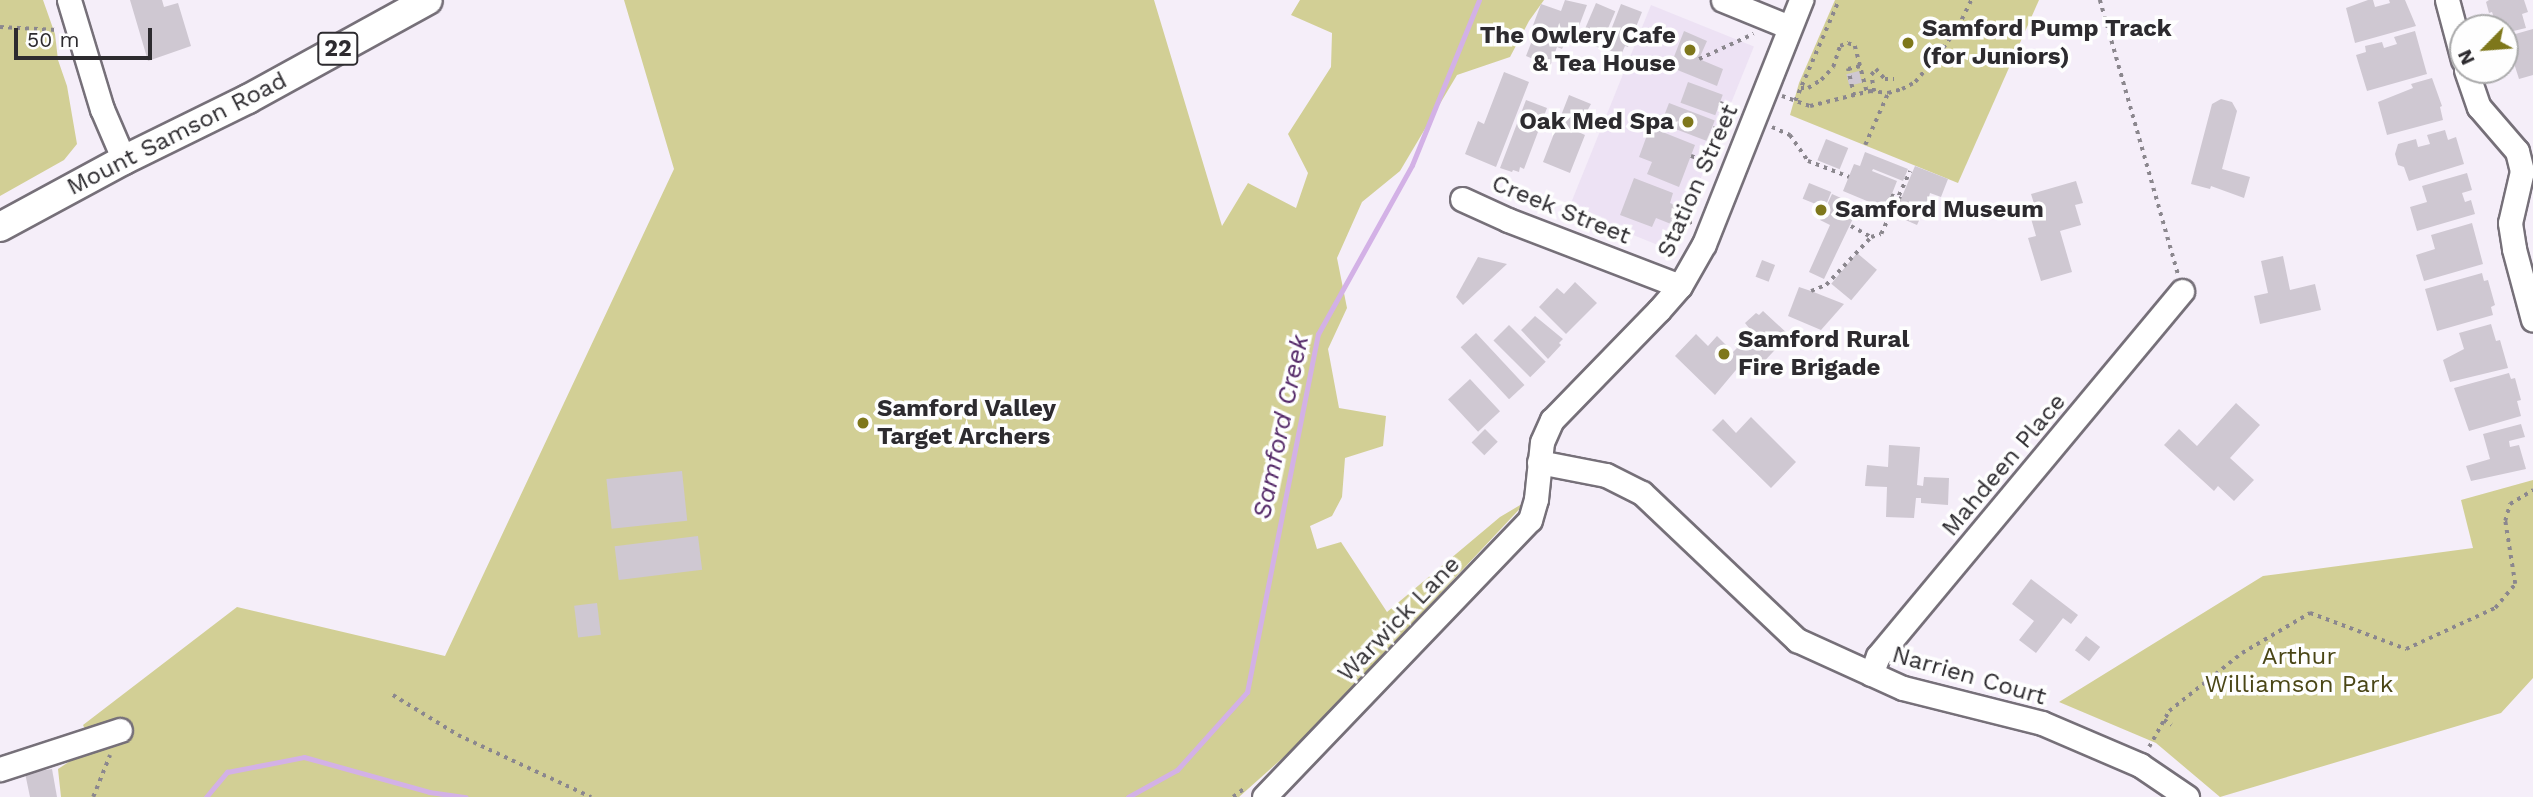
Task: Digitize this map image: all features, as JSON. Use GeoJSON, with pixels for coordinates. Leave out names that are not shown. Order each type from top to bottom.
{"type":"FeatureCollection","features":[{"type":"Feature","properties":{"kind":"main road","name":"Mount Samson Road"},"geometry":{"type":"LineString","coordinates":[[0,228],[124,160],[248,99],[428,0]]}},
{"type":"Feature","properties":{"kind":"street"},"geometry":{"type":"LineString","coordinates":[[69,0],[102,109],[124,160]]}},
{"type":"Feature","properties":{"kind":"street"},"geometry":{"type":"LineString","coordinates":[[1723,0],[1789,27]]}},
{"type":"Feature","properties":{"kind":"street","name":"Station Street"},"geometry":{"type":"LineString","coordinates":[[1539,462],[1542,442],[1552,420],[1680,285],[1704,244],[1745,115],[1766,90],[1801,0]]}},
{"type":"Feature","properties":{"kind":"street"},"geometry":{"type":"LineString","coordinates":[[2471,84],[2479,107],[2518,151],[2522,172],[2510,223],[2514,249],[2533,320]]}},
{"type":"Feature","properties":{"kind":"street","name":"Creek Street"},"geometry":{"type":"LineString","coordinates":[[1462,198],[1508,220],[1680,285]]}},
{"type":"Feature","properties":{"kind":"street","name":"Mahdeen Place"},"geometry":{"type":"LineString","coordinates":[[1871,674],[1878,656],[2182,291]]}},
{"type":"Feature","properties":{"kind":"street","name":"Narrien Court"},"geometry":{"type":"LineString","coordinates":[[1539,462],[1606,475],[1642,493],[1797,640],[1903,688],[2021,715],[2140,765],[2187,797]]}},
{"type":"Feature","properties":{"kind":"street","name":"Warwick Lane"},"geometry":{"type":"LineString","coordinates":[[1264,797],[1530,520],[1536,499],[1539,462]]}},
{"type":"Feature","properties":{"kind":"street"},"geometry":{"type":"LineString","coordinates":[[0,769],[120,730]]}},
{"type":"Feature","properties":{"kind":"path"},"geometry":{"type":"LineString","coordinates":[[1795,101],[1839,0]]}},
{"type":"Feature","properties":{"kind":"path"},"geometry":{"type":"LineString","coordinates":[[1766,90],[1810,106],[1867,92],[1888,93],[1915,82],[1958,27],[1971,0]]}},
{"type":"Feature","properties":{"kind":"path"},"geometry":{"type":"LineString","coordinates":[[2100,0],[2182,291]]}},
{"type":"Feature","properties":{"kind":"path"},"geometry":{"type":"LineString","coordinates":[[0,27],[57,30]]}},
{"type":"Feature","properties":{"kind":"path"},"geometry":{"type":"LineString","coordinates":[[1699,59],[1755,33]]}},
{"type":"Feature","properties":{"kind":"path"},"geometry":{"type":"LineString","coordinates":[[1801,88],[1808,88],[1821,80],[1833,67],[1840,46],[1848,43],[1855,46],[1867,92]]}},
{"type":"Feature","properties":{"kind":"path"},"geometry":{"type":"LineString","coordinates":[[1854,96],[1848,69],[1861,66]]}},
{"type":"Feature","properties":{"kind":"path"},"geometry":{"type":"LineString","coordinates":[[1874,92],[1871,75],[1876,69],[1885,79],[1894,79]]}},
{"type":"Feature","properties":{"kind":"path"},"geometry":{"type":"LineString","coordinates":[[1865,145],[1888,93]]}},
{"type":"Feature","properties":{"kind":"path"},"geometry":{"type":"LineString","coordinates":[[1720,103],[1790,135],[1808,161],[1849,177]]}},
{"type":"Feature","properties":{"kind":"path"},"geometry":{"type":"LineString","coordinates":[[1713,128],[1726,134]]}},
{"type":"Feature","properties":{"kind":"path"},"geometry":{"type":"LineString","coordinates":[[1691,156],[1714,165]]}},
{"type":"Feature","properties":{"kind":"path"},"geometry":{"type":"LineString","coordinates":[[1811,291],[1826,285],[1871,237],[1881,234],[1910,171]]}},
{"type":"Feature","properties":{"kind":"path"},"geometry":{"type":"LineString","coordinates":[[1891,195],[1899,199]]}},
{"type":"Feature","properties":{"kind":"path"},"geometry":{"type":"LineString","coordinates":[[1673,215],[1692,223]]}},
{"type":"Feature","properties":{"kind":"path"},"geometry":{"type":"LineString","coordinates":[[1851,226],[1871,237]]}},
{"type":"Feature","properties":{"kind":"path"},"geometry":{"type":"LineString","coordinates":[[2140,765],[2168,711],[2242,653],[2310,613],[2406,649],[2494,608],[2515,584],[2505,521],[2510,504],[2533,490]]}},
{"type":"Feature","properties":{"kind":"path"},"geometry":{"type":"LineString","coordinates":[[393,695],[458,735],[591,797]]}},
{"type":"Feature","properties":{"kind":"path"},"geometry":{"type":"LineString","coordinates":[[2164,720],[2172,725]]}},
{"type":"Feature","properties":{"kind":"path"},"geometry":{"type":"LineString","coordinates":[[93,797],[120,730]]}},
{"type":"Feature","properties":{"kind":"shaded area"},"geometry":{"type":"Polygon","coordinates":[[[1651,5],[1754,47],[1672,251],[1569,209],[1651,5]]]}},
{"type":"Feature","properties":{"kind":"green space"},"geometry":{"type":"Polygon","coordinates":[[[0,0],[43,0],[55,34],[58,60],[67,86],[77,144],[64,160],[0,196],[0,0]]]}},
{"type":"Feature","properties":{"kind":"green space"},"geometry":{"type":"Polygon","coordinates":[[[624,0],[1154,0],[1222,226],[1248,183],[1296,208],[1308,173],[1288,134],[1331,67],[1332,33],[1291,15],[1300,0],[1544,0],[1529,21],[1510,57],[1457,75],[1400,171],[1362,202],[1337,258],[1347,308],[1328,349],[1339,408],[1386,416],[1383,446],[1345,458],[1342,497],[1332,516],[1310,526],[1317,549],[1341,542],[1387,612],[1500,517],[1527,501],[1304,739],[1239,797],[61,797],[58,769],[93,746],[83,725],[237,607],[445,656],[674,169],[624,0]]]}},
{"type":"Feature","properties":{"kind":"green space"},"geometry":{"type":"Polygon","coordinates":[[[1835,0],[2039,0],[1958,183],[1790,115],[1799,83],[1835,0]]]}},
{"type":"Feature","properties":{"kind":"green space","name":"Arthur Williamson Park"},"geometry":{"type":"Polygon","coordinates":[[[2533,480],[2533,678],[2501,713],[2220,797],[2156,743],[2059,702],[2263,576],[2473,548],[2461,500],[2533,480]]]}},
{"type":"Feature","properties":{"kind":"building"},"geometry":{"type":"Polygon","coordinates":[[[130,0],[162,0],[164,7],[178,3],[191,46],[148,61],[130,0]]]}},
{"type":"Feature","properties":{"kind":"building"},"geometry":{"type":"Polygon","coordinates":[[[1565,0],[1587,5],[1579,26],[1574,24],[1562,49],[1557,47],[1550,66],[1526,56],[1533,38],[1529,36],[1541,4],[1561,11],[1565,0]]]}},
{"type":"Feature","properties":{"kind":"building"},"geometry":{"type":"Polygon","coordinates":[[[2373,0],[2375,7],[2390,3],[2389,0],[2405,0],[2416,26],[2355,43],[2346,8],[2373,0]]]}},
{"type":"Feature","properties":{"kind":"building"},"geometry":{"type":"Polygon","coordinates":[[[2524,0],[2528,12],[2522,14],[2526,28],[2519,30],[2519,14],[2489,13],[2486,2],[2524,0]]]}},
{"type":"Feature","properties":{"kind":"building"},"geometry":{"type":"Polygon","coordinates":[[[1596,3],[1615,11],[1600,48],[1580,40],[1596,3]]]}},
{"type":"Feature","properties":{"kind":"building"},"geometry":{"type":"Polygon","coordinates":[[[1621,4],[1642,12],[1628,47],[1625,46],[1621,55],[1604,48],[1621,4]]]}},
{"type":"Feature","properties":{"kind":"building"},"geometry":{"type":"Polygon","coordinates":[[[2533,29],[2533,75],[2519,79],[2519,33],[2533,29]]]}},
{"type":"Feature","properties":{"kind":"building","name":"The Owlery Cafe & Tea House"},"geometry":{"type":"Polygon","coordinates":[[[1684,31],[1707,41],[1699,59],[1723,69],[1717,86],[1670,67],[1684,31]]]}},
{"type":"Feature","properties":{"kind":"building"},"geometry":{"type":"Polygon","coordinates":[[[2415,31],[2427,74],[2367,91],[2356,55],[2366,52],[2365,46],[2382,42],[2384,48],[2397,44],[2394,37],[2415,31]]]}},
{"type":"Feature","properties":{"kind":"building"},"geometry":{"type":"Polygon","coordinates":[[[1859,71],[1862,83],[1849,86],[1846,74],[1859,71]]]}},
{"type":"Feature","properties":{"kind":"building"},"geometry":{"type":"Polygon","coordinates":[[[1504,72],[1529,82],[1496,167],[1465,154],[1478,121],[1484,124],[1504,72]]]}},
{"type":"Feature","properties":{"kind":"building"},"geometry":{"type":"Polygon","coordinates":[[[2432,78],[2442,106],[2443,120],[2387,135],[2378,102],[2413,88],[2411,84],[2432,78]]]}},
{"type":"Feature","properties":{"kind":"building"},"geometry":{"type":"Polygon","coordinates":[[[1688,82],[1723,95],[1715,115],[1680,103],[1688,82]]]}},
{"type":"Feature","properties":{"kind":"building"},"geometry":{"type":"Polygon","coordinates":[[[1569,95],[1591,104],[1576,131],[1585,135],[1570,173],[1543,162],[1569,95]]]}},
{"type":"Feature","properties":{"kind":"building"},"geometry":{"type":"Polygon","coordinates":[[[2221,99],[2232,102],[2237,111],[2222,169],[2250,177],[2244,198],[2211,186],[2210,189],[2191,184],[2212,104],[2221,99]]]}},
{"type":"Feature","properties":{"kind":"building"},"geometry":{"type":"Polygon","coordinates":[[[1526,100],[1547,108],[1524,169],[1520,167],[1519,172],[1512,172],[1500,168],[1526,100]]]}},
{"type":"Feature","properties":{"kind":"building","name":"Oak Med Spa"},"geometry":{"type":"Polygon","coordinates":[[[1669,103],[1715,121],[1707,141],[1661,124],[1669,103]]]}},
{"type":"Feature","properties":{"kind":"building"},"geometry":{"type":"Polygon","coordinates":[[[1650,127],[1695,145],[1679,187],[1647,174],[1652,162],[1639,157],[1650,127]]]}},
{"type":"Feature","properties":{"kind":"building"},"geometry":{"type":"Polygon","coordinates":[[[2445,130],[2448,140],[2456,137],[2464,164],[2409,181],[2404,167],[2398,165],[2395,154],[2398,144],[2416,139],[2418,147],[2430,144],[2427,135],[2445,130]]]}},
{"type":"Feature","properties":{"kind":"building"},"geometry":{"type":"Polygon","coordinates":[[[1826,139],[1848,148],[1840,169],[1817,160],[1826,139]]]}},
{"type":"Feature","properties":{"kind":"building"},"geometry":{"type":"Polygon","coordinates":[[[1865,152],[1908,169],[1903,181],[1873,169],[1872,171],[1897,181],[1886,209],[1843,191],[1854,164],[1860,166],[1865,152]]]}},
{"type":"Feature","properties":{"kind":"building"},"geometry":{"type":"Polygon","coordinates":[[[1915,166],[1948,179],[1941,197],[1930,193],[1929,197],[1934,199],[1929,211],[1925,216],[1922,214],[1917,225],[1894,215],[1915,166]]]}},
{"type":"Feature","properties":{"kind":"building"},"geometry":{"type":"Polygon","coordinates":[[[2467,173],[2472,190],[2462,193],[2465,202],[2471,200],[2475,214],[2417,231],[2410,207],[2427,202],[2422,186],[2467,173]]]}},
{"type":"Feature","properties":{"kind":"building"},"geometry":{"type":"Polygon","coordinates":[[[1634,178],[1673,193],[1670,203],[1677,206],[1671,224],[1656,218],[1652,227],[1620,215],[1634,178]]]}},
{"type":"Feature","properties":{"kind":"building"},"geometry":{"type":"Polygon","coordinates":[[[2076,181],[2083,203],[2075,205],[2081,225],[2060,231],[2072,272],[2041,281],[2028,238],[2036,236],[2030,215],[2037,213],[2031,194],[2076,181]]]}},
{"type":"Feature","properties":{"kind":"building"},"geometry":{"type":"Polygon","coordinates":[[[1809,183],[1831,192],[1825,208],[1803,199],[1809,183]]]}},
{"type":"Feature","properties":{"kind":"building"},"geometry":{"type":"Polygon","coordinates":[[[1832,194],[1859,206],[1824,279],[1809,272],[1830,225],[1820,220],[1832,194]]]}},
{"type":"Feature","properties":{"kind":"building"},"geometry":{"type":"Polygon","coordinates":[[[2472,223],[2483,264],[2424,281],[2416,255],[2435,249],[2431,235],[2472,223]]]}},
{"type":"Feature","properties":{"kind":"building"},"geometry":{"type":"Polygon","coordinates":[[[1857,253],[1877,270],[1851,300],[1831,284],[1857,253]]]}},
{"type":"Feature","properties":{"kind":"building"},"geometry":{"type":"Polygon","coordinates":[[[2283,256],[2290,290],[2315,284],[2321,310],[2260,324],[2254,296],[2268,293],[2261,261],[2283,256]]]}},
{"type":"Feature","properties":{"kind":"building"},"geometry":{"type":"Polygon","coordinates":[[[1478,257],[1507,264],[1463,305],[1456,297],[1478,257]]]}},
{"type":"Feature","properties":{"kind":"building"},"geometry":{"type":"Polygon","coordinates":[[[1762,260],[1775,265],[1769,282],[1756,277],[1762,260]]]}},
{"type":"Feature","properties":{"kind":"building"},"geometry":{"type":"Polygon","coordinates":[[[2482,273],[2484,281],[2488,280],[2495,305],[2491,307],[2493,315],[2437,331],[2425,289],[2482,273]]]}},
{"type":"Feature","properties":{"kind":"building"},"geometry":{"type":"Polygon","coordinates":[[[1575,282],[1597,303],[1566,334],[1539,307],[1557,288],[1564,294],[1575,282]]]}},
{"type":"Feature","properties":{"kind":"building"},"geometry":{"type":"Polygon","coordinates":[[[1799,287],[1844,304],[1821,330],[1788,316],[1799,287]]]}},
{"type":"Feature","properties":{"kind":"building","name":"Samford Rural Fire Brigade"},"geometry":{"type":"Polygon","coordinates":[[[1763,311],[1789,335],[1757,369],[1746,358],[1715,395],[1675,356],[1696,334],[1708,346],[1717,336],[1733,352],[1737,348],[1734,344],[1749,328],[1745,323],[1756,313],[1759,315],[1763,311]]]}},
{"type":"Feature","properties":{"kind":"building"},"geometry":{"type":"Polygon","coordinates":[[[1535,316],[1563,339],[1548,359],[1521,330],[1535,316]]]}},
{"type":"Feature","properties":{"kind":"building"},"geometry":{"type":"Polygon","coordinates":[[[2491,324],[2496,341],[2500,340],[2508,368],[2450,382],[2443,360],[2464,349],[2459,333],[2491,324]]]}},
{"type":"Feature","properties":{"kind":"building"},"geometry":{"type":"Polygon","coordinates":[[[1509,325],[1546,362],[1530,377],[1493,341],[1509,325]]]}},
{"type":"Feature","properties":{"kind":"building"},"geometry":{"type":"Polygon","coordinates":[[[1476,333],[1524,385],[1509,399],[1461,347],[1476,333]]]}},
{"type":"Feature","properties":{"kind":"building"},"geometry":{"type":"Polygon","coordinates":[[[2509,373],[2511,379],[2515,378],[2521,400],[2517,401],[2521,416],[2469,431],[2454,388],[2509,373]]]}},
{"type":"Feature","properties":{"kind":"building"},"geometry":{"type":"Polygon","coordinates":[[[1470,379],[1500,411],[1478,432],[1448,399],[1470,379]]]}},
{"type":"Feature","properties":{"kind":"building"},"geometry":{"type":"Polygon","coordinates":[[[2236,403],[2260,425],[2230,458],[2254,480],[2234,501],[2218,486],[2214,491],[2164,445],[2179,429],[2197,446],[2236,403]]]}},
{"type":"Feature","properties":{"kind":"building"},"geometry":{"type":"Polygon","coordinates":[[[1751,417],[1796,462],[1771,488],[1712,430],[1723,419],[1736,433],[1751,417]]]}},
{"type":"Feature","properties":{"kind":"building"},"geometry":{"type":"Polygon","coordinates":[[[2521,424],[2525,437],[2509,441],[2510,447],[2519,445],[2526,469],[2471,481],[2466,466],[2490,459],[2483,434],[2521,424]]]}},
{"type":"Feature","properties":{"kind":"building"},"geometry":{"type":"Polygon","coordinates":[[[1485,429],[1498,442],[1484,455],[1472,442],[1485,429]]]}},
{"type":"Feature","properties":{"kind":"building"},"geometry":{"type":"Polygon","coordinates":[[[1889,445],[1920,447],[1917,485],[1923,486],[1924,477],[1949,478],[1948,505],[1921,503],[1921,498],[1916,498],[1914,518],[1886,517],[1887,487],[1865,486],[1867,465],[1888,467],[1889,445]]]}},
{"type":"Feature","properties":{"kind":"building"},"geometry":{"type":"Polygon","coordinates":[[[682,471],[687,521],[612,529],[606,479],[682,471]]]}},
{"type":"Feature","properties":{"kind":"building"},"geometry":{"type":"Polygon","coordinates":[[[698,536],[702,570],[619,580],[615,546],[698,536]]]}},
{"type":"Feature","properties":{"kind":"building"},"geometry":{"type":"Polygon","coordinates":[[[2031,579],[2078,615],[2071,624],[2063,618],[2036,653],[2019,640],[2034,621],[2012,604],[2031,579]]]}},
{"type":"Feature","properties":{"kind":"building"},"geometry":{"type":"Polygon","coordinates":[[[597,603],[601,635],[578,638],[574,606],[597,603]]]}},
{"type":"Feature","properties":{"kind":"building"},"geometry":{"type":"Polygon","coordinates":[[[2086,636],[2100,647],[2089,661],[2075,650],[2086,636]]]}},
{"type":"Feature","properties":{"kind":"building"},"geometry":{"type":"Polygon","coordinates":[[[52,769],[57,797],[30,797],[25,773],[52,769]]]}},
{"type":"Feature","properties":{"kind":"waterway","name":"Samford Creek"},"geometry":{"type":"LineString","coordinates":[[1128,797],[1177,770],[1247,692],[1318,334],[1412,165],[1479,0]]}},
{"type":"Feature","properties":{"kind":"waterway","name":"Samford Creek"},"geometry":{"type":"LineString","coordinates":[[206,797],[227,772],[304,757],[429,792],[466,797]]}},
{"type":"Feature","properties":{"kind":"place","name":"Samford Pump Track (for Juniors)"},"geometry":{"type":"Point","coordinates":[1908,43]}},
{"type":"Feature","properties":{"kind":"place","name":"The Owlery Cafe & Tea House"},"geometry":{"type":"Point","coordinates":[1690,50]}},
{"type":"Feature","properties":{"kind":"place","name":"Oak Med Spa"},"geometry":{"type":"Point","coordinates":[1688,122]}},
{"type":"Feature","properties":{"kind":"place","name":"Samford Museum"},"geometry":{"type":"Point","coordinates":[1821,210]}},
{"type":"Feature","properties":{"kind":"place","name":"Samford Rural Fire Brigade"},"geometry":{"type":"Point","coordinates":[1724,354]}},
{"type":"Feature","properties":{"kind":"place","name":"Samford Valley Target Archers"},"geometry":{"type":"Point","coordinates":[863,423]}}]}
